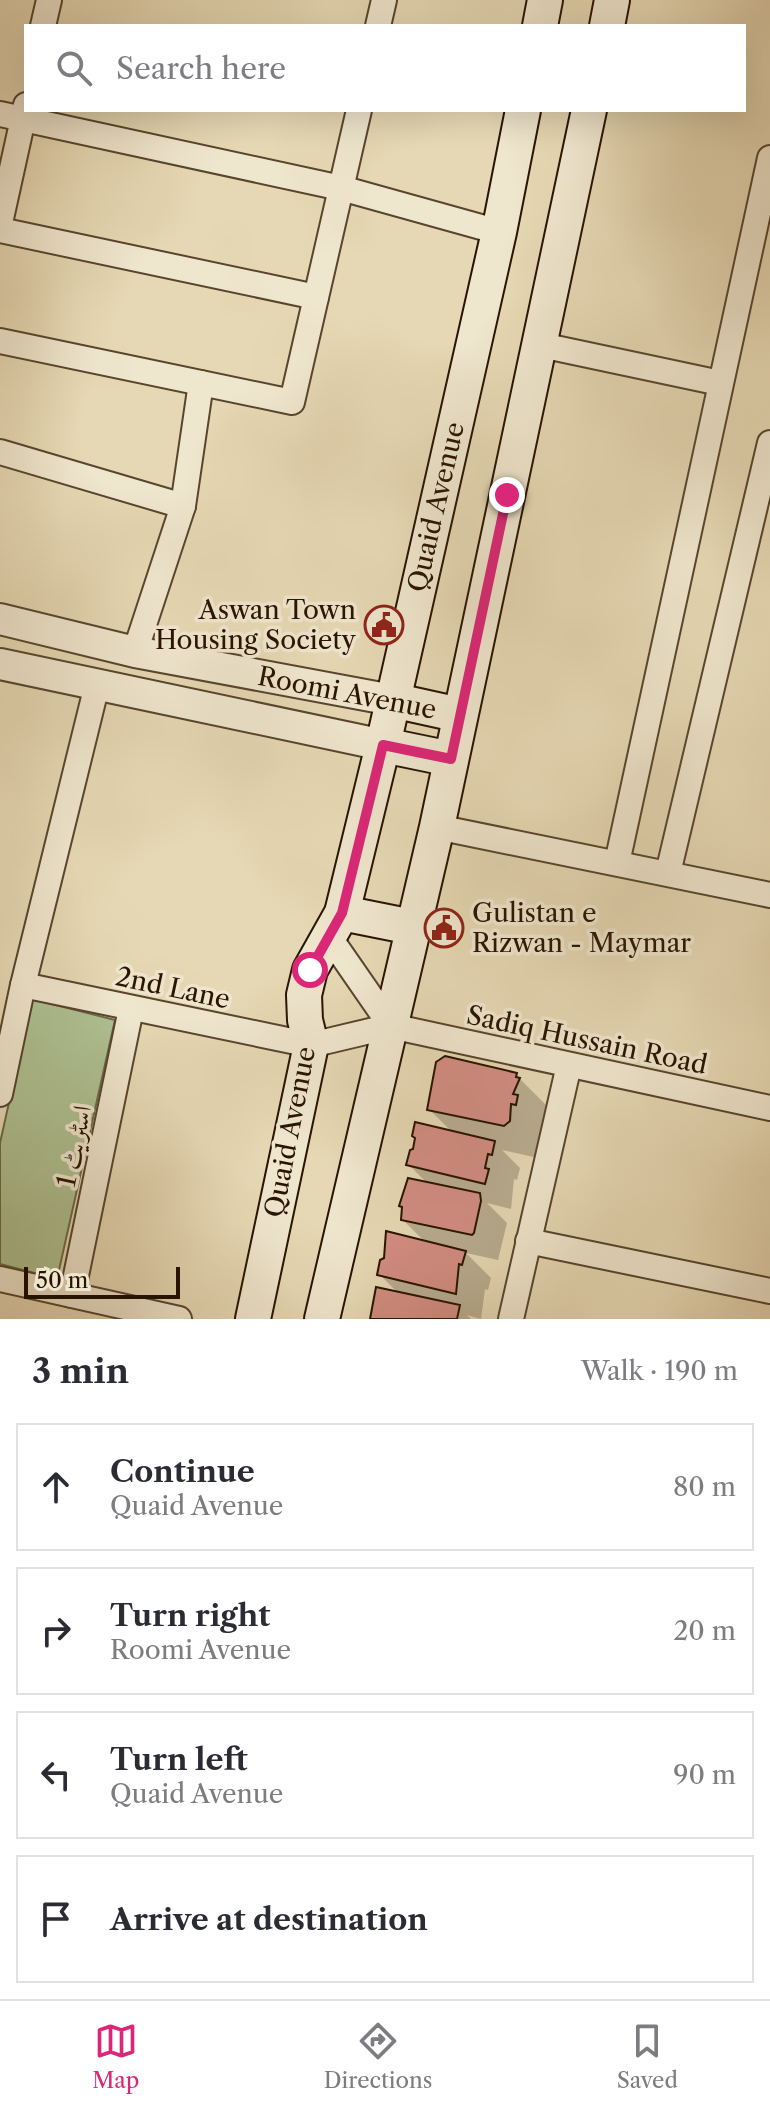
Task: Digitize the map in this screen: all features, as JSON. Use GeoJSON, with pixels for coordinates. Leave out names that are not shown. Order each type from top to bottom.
{"type":"FeatureCollection","features":[{"type":"Feature","properties":{"kind":"main road"},"geometry":{"type":"LineString","coordinates":[[540,24],[545,0]]}},
{"type":"Feature","properties":{"kind":"main road"},"geometry":{"type":"LineString","coordinates":[[607,24],[612,0]]}},
{"type":"Feature","properties":{"kind":"main road","name":"Quaid Avenue"},"geometry":{"type":"LineString","coordinates":[[253,1319],[311,1045],[305,1020],[304,995],[310,970],[335,924],[383,745],[499,232],[523,112]]}},
{"type":"Feature","properties":{"kind":"main road"},"geometry":{"type":"LineString","coordinates":[[322,1319],[437,827],[589,112]]}},
{"type":"Feature","properties":{"kind":"main road","name":"Roomi Avenue"},"geometry":{"type":"LineString","coordinates":[[392,700],[460,715]]}},
{"type":"Feature","properties":{"kind":"main road","name":"Roomi Avenue"},"geometry":{"type":"LineString","coordinates":[[383,745],[451,759]]}},
{"type":"Feature","properties":{"kind":"main road"},"geometry":{"type":"LineString","coordinates":[[335,924],[412,927]]}},
{"type":"Feature","properties":{"kind":"street"},"geometry":{"type":"LineString","coordinates":[[378,24],[384,0]]}},
{"type":"Feature","properties":{"kind":"street"},"geometry":{"type":"LineString","coordinates":[[0,341],[292,402],[359,112]]}},
{"type":"Feature","properties":{"kind":"street"},"geometry":{"type":"LineString","coordinates":[[0,223],[16,113],[341,188],[499,232]]}},
{"type":"Feature","properties":{"kind":"street"},"geometry":{"type":"LineString","coordinates":[[617,863],[770,158]]}},
{"type":"Feature","properties":{"kind":"street"},"geometry":{"type":"LineString","coordinates":[[0,230],[316,297]]}},
{"type":"Feature","properties":{"kind":"street"},"geometry":{"type":"LineString","coordinates":[[541,345],[720,383]]}},
{"type":"Feature","properties":{"kind":"street"},"geometry":{"type":"LineString","coordinates":[[135,652],[183,506],[201,383]]}},
{"type":"Feature","properties":{"kind":"street"},"geometry":{"type":"LineString","coordinates":[[668,873],[770,443]]}},
{"type":"Feature","properties":{"kind":"street"},"geometry":{"type":"LineString","coordinates":[[0,452],[183,506]]}},
{"type":"Feature","properties":{"kind":"street","name":"Roomi Avenue"},"geometry":{"type":"LineString","coordinates":[[0,619],[135,652],[392,700]]}},
{"type":"Feature","properties":{"kind":"street","name":"Roomi Avenue"},"geometry":{"type":"LineString","coordinates":[[0,664],[383,745]]}},
{"type":"Feature","properties":{"kind":"street"},"geometry":{"type":"LineString","coordinates":[[0,1094],[23,985],[97,685]]}},
{"type":"Feature","properties":{"kind":"street"},"geometry":{"type":"LineString","coordinates":[[437,827],[770,895]]}},
{"type":"Feature","properties":{"kind":"street"},"geometry":{"type":"LineString","coordinates":[[335,924],[391,1026]]}},
{"type":"Feature","properties":{"kind":"street","name":"2nd Lane"},"geometry":{"type":"LineString","coordinates":[[23,985],[311,1045]]}},
{"type":"Feature","properties":{"kind":"street","name":"اسٹریٹ 1"},"geometry":{"type":"LineString","coordinates":[[72,1295],[131,1009]]}},
{"type":"Feature","properties":{"kind":"street","name":"Sadiq Hussain Road"},"geometry":{"type":"LineString","coordinates":[[311,1045],[391,1026],[770,1108]]}},
{"type":"Feature","properties":{"kind":"street"},"geometry":{"type":"LineString","coordinates":[[511,1319],[569,1065]]}},
{"type":"Feature","properties":{"kind":"street"},"geometry":{"type":"LineString","coordinates":[[528,1241],[770,1291]]}},
{"type":"Feature","properties":{"kind":"street"},"geometry":{"type":"LineString","coordinates":[[0,1279],[179,1319]]}},
{"type":"Feature","properties":{"kind":"green space"},"geometry":{"type":"Polygon","coordinates":[[[32,999],[115,1020],[57,1279],[0,1264],[0,1143],[32,999]]]}},
{"type":"Feature","properties":{"kind":"building"},"geometry":{"type":"Polygon","coordinates":[[[445,1056],[517,1073],[516,1077],[520,1078],[513,1094],[518,1095],[516,1105],[511,1104],[510,1121],[504,1126],[427,1110],[436,1062],[445,1056]]]}},
{"type":"Feature","properties":{"kind":"building"},"geometry":{"type":"Polygon","coordinates":[[[415,1122],[495,1141],[492,1155],[488,1154],[485,1168],[489,1169],[485,1184],[406,1165],[413,1149],[415,1122]]]}},
{"type":"Feature","properties":{"kind":"building"},"geometry":{"type":"Polygon","coordinates":[[[408,1178],[480,1193],[474,1233],[401,1220],[402,1207],[399,1206],[408,1178]]]}},
{"type":"Feature","properties":{"kind":"building"},"geometry":{"type":"Polygon","coordinates":[[[386,1231],[466,1251],[462,1265],[459,1264],[456,1294],[377,1275],[380,1260],[384,1258],[386,1231]]]}},
{"type":"Feature","properties":{"kind":"building"},"geometry":{"type":"Polygon","coordinates":[[[376,1287],[460,1305],[457,1319],[370,1319],[376,1287]]]}},
{"type":"Feature","properties":{"kind":"place","name":"Aswan Town Housing Society"},"geometry":{"type":"Point","coordinates":[384,625]}},
{"type":"Feature","properties":{"kind":"place","name":"Gulistan e Rizwan - Maymar"},"geometry":{"type":"Point","coordinates":[444,928]}},
{"type":"Feature","properties":{"kind":"route"},"geometry":{"type":"LineString","coordinates":[[310,970],[342,913],[383,745],[451,759],[507,495]]}}]}
